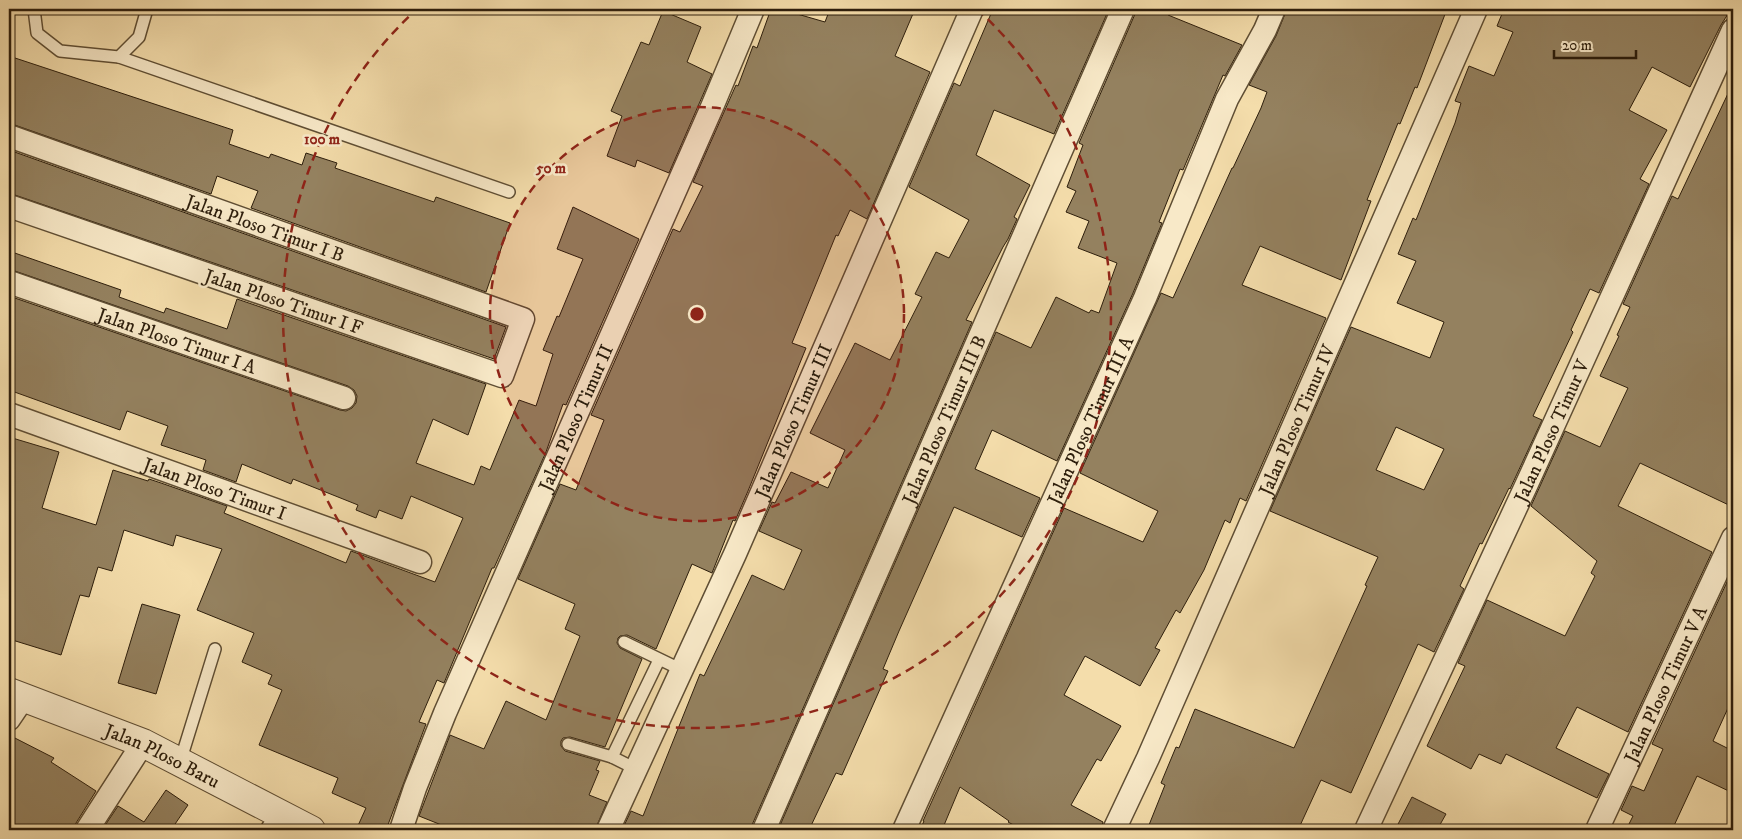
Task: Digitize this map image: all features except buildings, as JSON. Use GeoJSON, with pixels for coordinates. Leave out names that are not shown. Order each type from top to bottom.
{"type":"FeatureCollection","features":[{"type":"Feature","properties":{"kind":"street","name":"Jalan Ploso Timur II"},"geometry":{"type":"LineString","coordinates":[[401,830],[415,788],[445,713],[704,125],[753,9]]}},
{"type":"Feature","properties":{"kind":"street","name":"Jalan Ploso Timur III"},"geometry":{"type":"LineString","coordinates":[[608,830],[735,554],[972,9]]}},
{"type":"Feature","properties":{"kind":"street","name":"Jalan Ploso Timur III B"},"geometry":{"type":"LineString","coordinates":[[764,830],[1123,9]]}},
{"type":"Feature","properties":{"kind":"street","name":"Jalan Ploso Timur III A"},"geometry":{"type":"LineString","coordinates":[[904,830],[1145,298],[1227,99],[1265,30],[1274,9]]}},
{"type":"Feature","properties":{"kind":"street","name":"Jalan Ploso Timur IV"},"geometry":{"type":"LineString","coordinates":[[1114,830],[1148,758],[1476,9]]}},
{"type":"Feature","properties":{"kind":"street","name":"Jalan Ploso Timur V"},"geometry":{"type":"LineString","coordinates":[[1366,830],[1533,470],[1733,30]]}},
{"type":"Feature","properties":{"kind":"street","name":"Jalan Ploso Timur I B"},"geometry":{"type":"LineString","coordinates":[[9,136],[523,319]]}},
{"type":"Feature","properties":{"kind":"street","name":"Jalan Ploso Timur I F"},"geometry":{"type":"LineString","coordinates":[[9,206],[502,376],[523,319]]}},
{"type":"Feature","properties":{"kind":"street","name":"Jalan Ploso Timur I A"},"geometry":{"type":"LineString","coordinates":[[9,282],[344,398]]}},
{"type":"Feature","properties":{"kind":"street","name":"Jalan Ploso Timur I"},"geometry":{"type":"LineString","coordinates":[[9,414],[420,562]]}},
{"type":"Feature","properties":{"kind":"street","name":"Jalan Ploso Timur V A"},"geometry":{"type":"LineString","coordinates":[[1597,830],[1733,538]]}},
{"type":"Feature","properties":{"kind":"street","name":"Jalan Ploso Baru"},"geometry":{"type":"LineString","coordinates":[[16,694],[143,743],[180,762],[277,823],[312,830]]}},
{"type":"Feature","properties":{"kind":"street"},"geometry":{"type":"LineString","coordinates":[[9,719],[16,694]]}},
{"type":"Feature","properties":{"kind":"street"},"geometry":{"type":"LineString","coordinates":[[87,830],[143,743]]}},
{"type":"Feature","properties":{"kind":"lane"},"geometry":{"type":"LineString","coordinates":[[34,9],[38,33],[60,51],[119,57],[509,192]]}},
{"type":"Feature","properties":{"kind":"lane"},"geometry":{"type":"LineString","coordinates":[[119,57],[139,37],[148,9]]}},
{"type":"Feature","properties":{"kind":"lane"},"geometry":{"type":"LineString","coordinates":[[624,642],[682,670]]}},
{"type":"Feature","properties":{"kind":"lane"},"geometry":{"type":"LineString","coordinates":[[180,762],[216,649]]}},
{"type":"Feature","properties":{"kind":"lane"},"geometry":{"type":"LineString","coordinates":[[612,757],[659,660]]}},
{"type":"Feature","properties":{"kind":"lane"},"geometry":{"type":"LineString","coordinates":[[568,744],[612,757],[636,769]]}}]}
